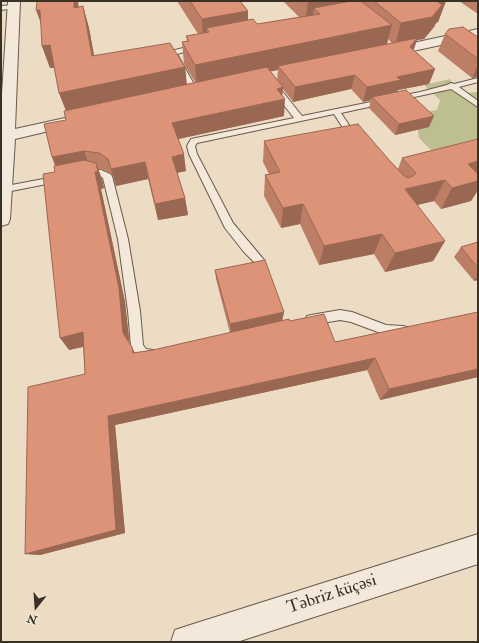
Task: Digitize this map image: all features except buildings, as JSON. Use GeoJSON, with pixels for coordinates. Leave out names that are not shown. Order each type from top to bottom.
{"type":"FeatureCollection","features":[{"type":"Feature","properties":{"kind":"street"},"geometry":{"type":"LineString","coordinates":[[1,219],[9,5]]}},
{"type":"Feature","properties":{"kind":"street"},"geometry":{"type":"LineString","coordinates":[[373,56],[393,48],[477,34]]}},
{"type":"Feature","properties":{"kind":"street"},"geometry":{"type":"LineString","coordinates":[[180,97],[210,90]]}},
{"type":"Feature","properties":{"kind":"street"},"geometry":{"type":"LineString","coordinates":[[4,137],[90,117]]}},
{"type":"Feature","properties":{"kind":"street","name":"Təbriz küçəsi"},"geometry":{"type":"LineString","coordinates":[[187,642],[478,549]]}},
{"type":"Feature","properties":{"kind":"lane"},"geometry":{"type":"LineString","coordinates":[[195,93],[173,53],[208,45]]}},
{"type":"Feature","properties":{"kind":"lane"},"geometry":{"type":"LineString","coordinates":[[274,79],[300,118]]}},
{"type":"Feature","properties":{"kind":"lane"},"geometry":{"type":"LineString","coordinates":[[259,260],[229,225],[192,154],[191,146],[194,141],[420,94],[451,85],[478,80]]}},
{"type":"Feature","properties":{"kind":"lane"},"geometry":{"type":"LineString","coordinates":[[451,85],[478,104]]}},
{"type":"Feature","properties":{"kind":"lane"},"geometry":{"type":"LineString","coordinates":[[336,111],[362,149]]}},
{"type":"Feature","properties":{"kind":"lane"},"geometry":{"type":"LineString","coordinates":[[3,190],[90,172],[101,173],[107,176],[123,240],[134,312],[136,346],[142,354],[157,355],[165,353]]}},
{"type":"Feature","properties":{"kind":"lane"},"geometry":{"type":"LineString","coordinates":[[300,323],[340,315],[352,317],[386,330],[397,332],[411,330]]}},
{"type":"Feature","properties":{"kind":"green space"},"geometry":{"type":"Polygon","coordinates":[[[450,79],[456,87],[465,93],[478,92],[478,143],[432,151],[419,138],[416,114],[437,110],[440,100],[424,85],[450,79]]]}}]}
